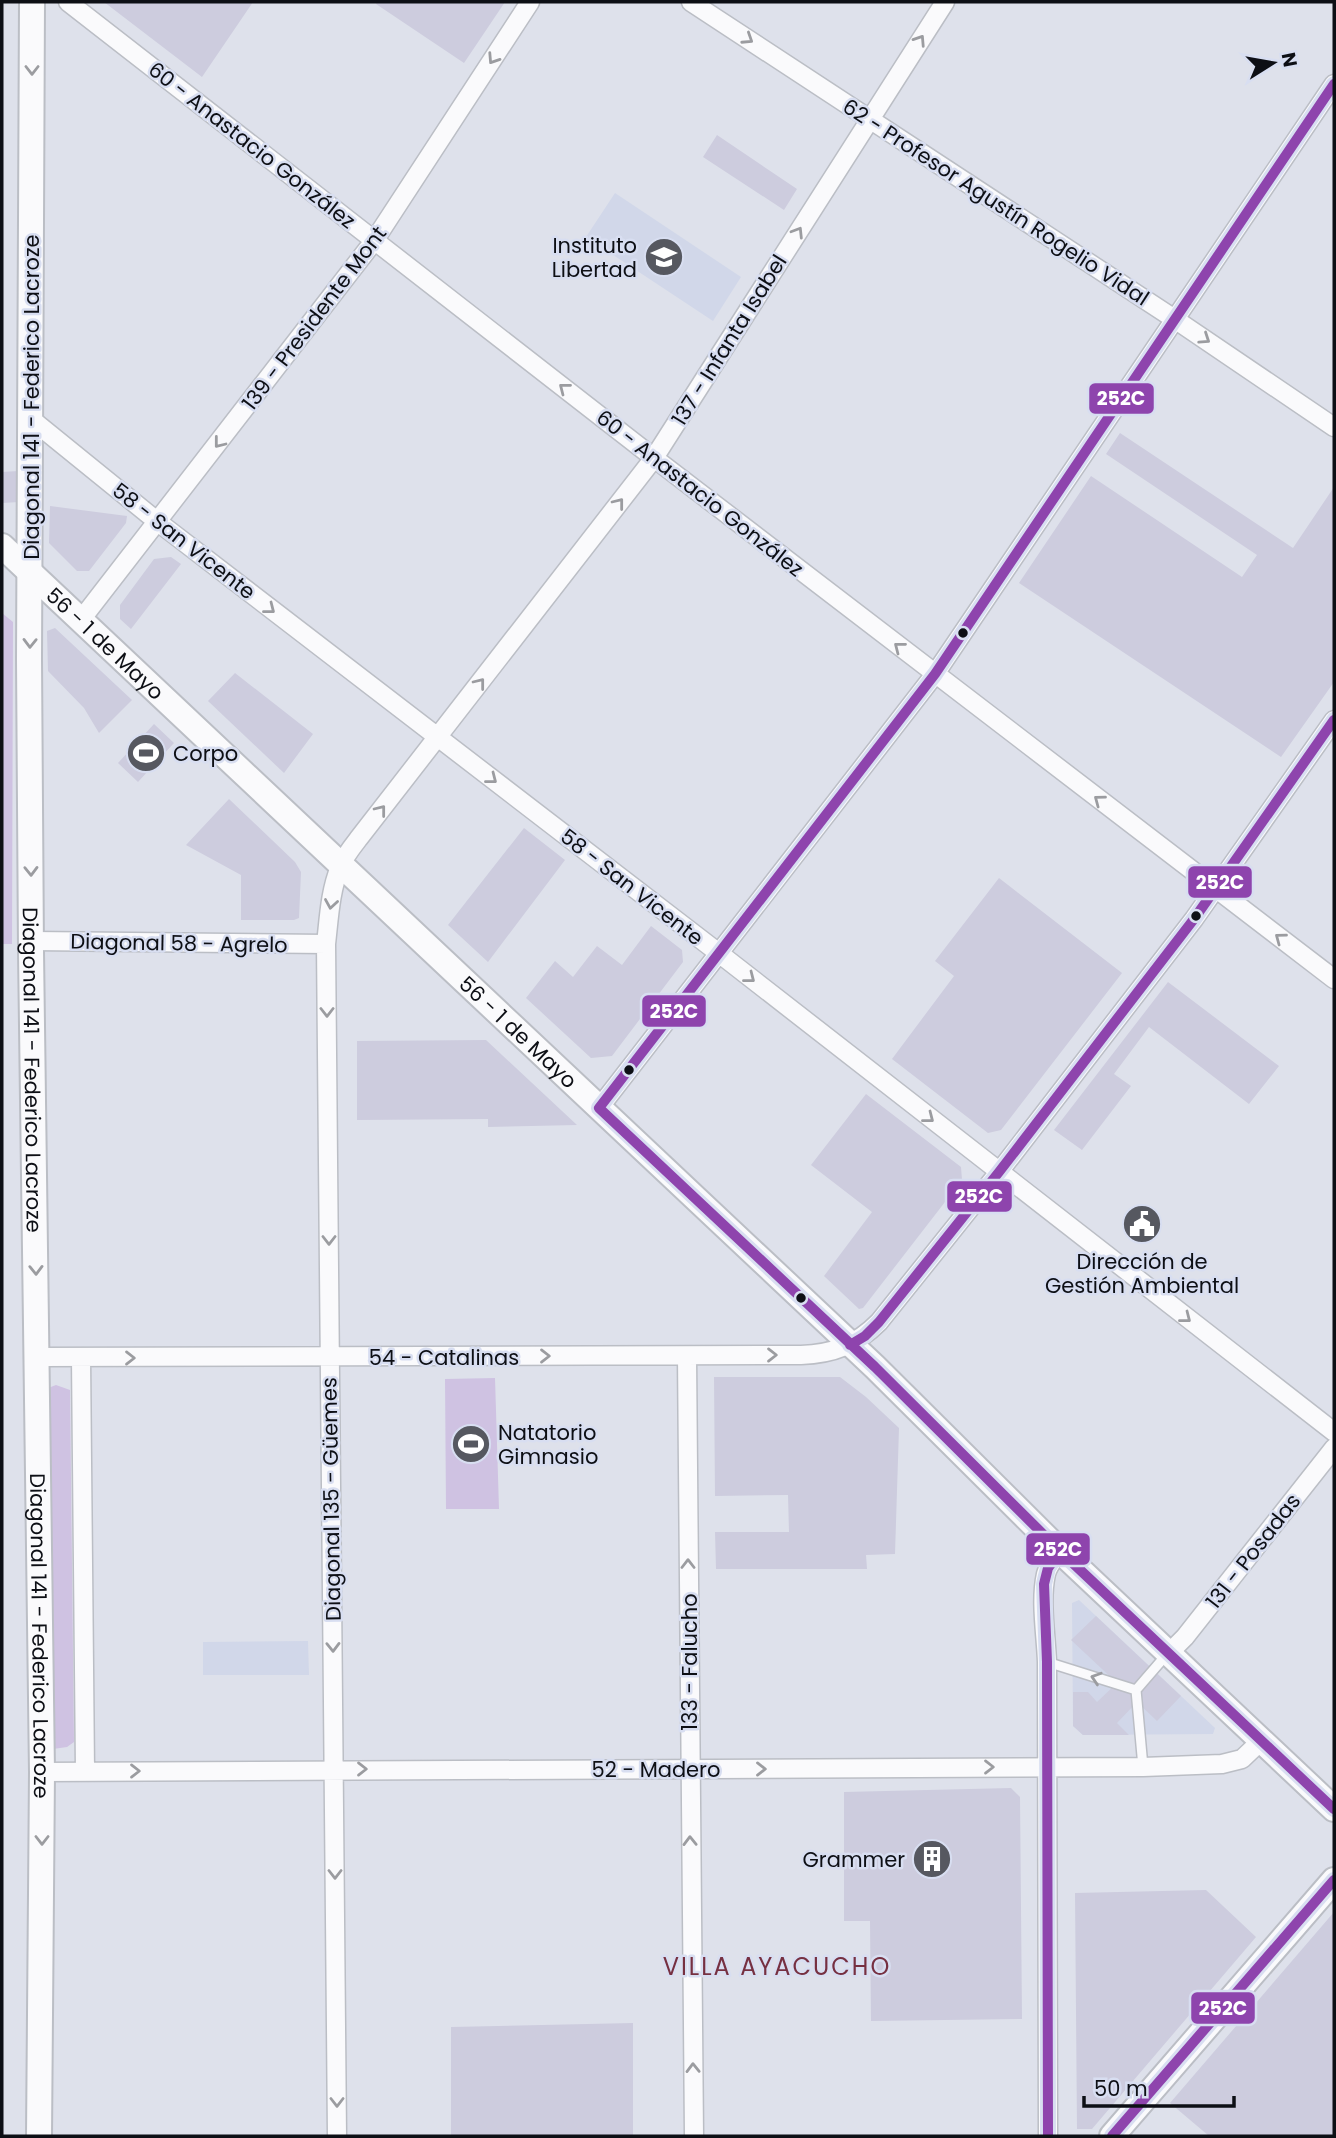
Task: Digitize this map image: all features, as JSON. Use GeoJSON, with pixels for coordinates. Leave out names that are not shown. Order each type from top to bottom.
{"type":"FeatureCollection","features":[{"type":"Feature","properties":{"kind":"street","name":"Diagonal 141 - Federico Lacroze"},"geometry":{"type":"LineString","coordinates":[[32,2],[32,941],[42,1772],[39,2136]]}},
{"type":"Feature","properties":{"kind":"street","name":"60 - Anastacio González"},"geometry":{"type":"LineString","coordinates":[[68,2],[654,458],[1334,979]]}},
{"type":"Feature","properties":{"kind":"street","name":"139 - Presidente Mont"},"geometry":{"type":"LineString","coordinates":[[80,621],[374,241],[530,2]]}},
{"type":"Feature","properties":{"kind":"street","name":"62 - Profesor Agustín Rogelio Vidal"},"geometry":{"type":"LineString","coordinates":[[691,2],[1176,320],[1334,427]]}},
{"type":"Feature","properties":{"kind":"street","name":"137 - Infanta Isabel"},"geometry":{"type":"LineString","coordinates":[[341,864],[654,458],[945,2]]}},
{"type":"Feature","properties":{"kind":"street"},"geometry":{"type":"LineString","coordinates":[[598,1108],[720,954],[934,674],[1334,84]]}},
{"type":"Feature","properties":{"kind":"street","name":"58 - San Vicente"},"geometry":{"type":"LineString","coordinates":[[31,419],[158,522],[720,954],[1334,1432]]}},
{"type":"Feature","properties":{"kind":"street","name":"56 - 1 de Mayo"},"geometry":{"type":"LineString","coordinates":[[2,546],[850,1345],[1060,1551],[1334,1809]]}},
{"type":"Feature","properties":{"kind":"street"},"geometry":{"type":"LineString","coordinates":[[850,1345],[866,1336],[880,1322],[999,1172],[1216,888],[1334,720]]}},
{"type":"Feature","properties":{"kind":"street","name":"Diagonal 135 - Güemes"},"geometry":{"type":"LineString","coordinates":[[337,2136],[326,944],[330,904],[341,864]]}},
{"type":"Feature","properties":{"kind":"street","name":"Diagonal 58 - Agrelo"},"geometry":{"type":"LineString","coordinates":[[32,941],[326,944]]}},
{"type":"Feature","properties":{"kind":"street","name":"54 - Catalinas"},"geometry":{"type":"LineString","coordinates":[[37,1357],[687,1356],[818,1354],[837,1351],[850,1345]]}},
{"type":"Feature","properties":{"kind":"street","name":"133 - Falucho"},"geometry":{"type":"LineString","coordinates":[[687,1356],[694,2136]]}},
{"type":"Feature","properties":{"kind":"street","name":"Diagonal 141 - Federico Lacroze"},"geometry":{"type":"LineString","coordinates":[[81,1358],[85,1771]]}},
{"type":"Feature","properties":{"kind":"street","name":"131 - Posadas"},"geometry":{"type":"LineString","coordinates":[[1170,1652],[1185,1637],[1334,1448]]}},
{"type":"Feature","properties":{"kind":"street"},"geometry":{"type":"LineString","coordinates":[[1048,2136],[1046,1574],[1050,1563],[1060,1551]]}},
{"type":"Feature","properties":{"kind":"street","name":"52 - Madero"},"geometry":{"type":"LineString","coordinates":[[42,1772],[1143,1767],[1222,1764],[1242,1759],[1262,1740]]}},
{"type":"Feature","properties":{"kind":"street"},"geometry":{"type":"LineString","coordinates":[[1112,2136],[1334,1880]]}},
{"type":"Feature","properties":{"kind":"lane"},"geometry":{"type":"LineString","coordinates":[[1143,1767],[1136,1690],[1170,1652]]}},
{"type":"Feature","properties":{"kind":"lane"},"geometry":{"type":"LineString","coordinates":[[1047,1662],[1136,1690]]}},
{"type":"Feature","properties":{"kind":"shaded area","name":"Instituto Libertad"},"geometry":{"type":"Polygon","coordinates":[[[615,193],[741,277],[713,321],[586,237],[615,193]]]}},
{"type":"Feature","properties":{"kind":"shaded area"},"geometry":{"type":"Polygon","coordinates":[[[2,613],[13,622],[12,944],[2,944],[2,613]]]}},
{"type":"Feature","properties":{"kind":"shaded area","name":"Natatorio Gimnasio"},"geometry":{"type":"Polygon","coordinates":[[[495,1378],[499,1509],[446,1509],[445,1379],[495,1378]]]}},
{"type":"Feature","properties":{"kind":"shaded area"},"geometry":{"type":"Polygon","coordinates":[[[56,1385],[70,1390],[74,1742],[67,1747],[53,1749],[43,1390],[56,1385]]]}},
{"type":"Feature","properties":{"kind":"shaded area"},"geometry":{"type":"Polygon","coordinates":[[[1079,1600],[1215,1728],[1213,1734],[1083,1735],[1073,1726],[1072,1603],[1079,1600]]]}},
{"type":"Feature","properties":{"kind":"shaded area"},"geometry":{"type":"Polygon","coordinates":[[[308,1641],[309,1675],[203,1675],[203,1642],[308,1641]]]}},
{"type":"Feature","properties":{"kind":"building"},"geometry":{"type":"Polygon","coordinates":[[[104,2],[253,2],[202,77],[104,2]]]}},
{"type":"Feature","properties":{"kind":"building"},"geometry":{"type":"Polygon","coordinates":[[[505,2],[464,63],[376,4],[505,2]]]}},
{"type":"Feature","properties":{"kind":"building"},"geometry":{"type":"Polygon","coordinates":[[[717,135],[797,189],[784,210],[703,157],[717,135]]]}},
{"type":"Feature","properties":{"kind":"building"},"geometry":{"type":"Polygon","coordinates":[[[1120,433],[1293,548],[1334,487],[1334,682],[1281,757],[1019,583],[1091,476],[1242,577],[1257,555],[1106,454],[1120,433]]]}},
{"type":"Feature","properties":{"kind":"building"},"geometry":{"type":"Polygon","coordinates":[[[18,471],[19,502],[2,503],[2,472],[18,471]]]}},
{"type":"Feature","properties":{"kind":"building"},"geometry":{"type":"Polygon","coordinates":[[[50,506],[127,516],[126,523],[89,571],[77,571],[49,543],[50,506]]]}},
{"type":"Feature","properties":{"kind":"building"},"geometry":{"type":"Polygon","coordinates":[[[171,557],[181,564],[131,629],[120,619],[120,605],[154,559],[171,557]]]}},
{"type":"Feature","properties":{"kind":"building"},"geometry":{"type":"Polygon","coordinates":[[[55,628],[132,700],[99,733],[84,708],[48,671],[47,631],[55,628]]]}},
{"type":"Feature","properties":{"kind":"building"},"geometry":{"type":"Polygon","coordinates":[[[235,673],[313,734],[284,773],[208,701],[235,673]]]}},
{"type":"Feature","properties":{"kind":"building","name":"Corpo"},"geometry":{"type":"Polygon","coordinates":[[[154,724],[174,743],[138,782],[118,763],[154,724]]]}},
{"type":"Feature","properties":{"kind":"building"},"geometry":{"type":"Polygon","coordinates":[[[229,799],[295,862],[301,872],[299,918],[241,920],[241,875],[186,845],[229,799]]]}},
{"type":"Feature","properties":{"kind":"building"},"geometry":{"type":"Polygon","coordinates":[[[524,828],[565,860],[488,962],[448,925],[524,828]]]}},
{"type":"Feature","properties":{"kind":"building"},"geometry":{"type":"Polygon","coordinates":[[[999,878],[1122,973],[1001,1130],[988,1133],[892,1059],[954,976],[935,961],[999,878]]]}},
{"type":"Feature","properties":{"kind":"building"},"geometry":{"type":"Polygon","coordinates":[[[651,926],[682,950],[683,962],[612,1056],[591,1058],[526,998],[555,961],[573,977],[597,946],[622,965],[651,926]]]}},
{"type":"Feature","properties":{"kind":"building"},"geometry":{"type":"Polygon","coordinates":[[[1168,982],[1279,1066],[1249,1104],[1149,1027],[1114,1074],[1131,1086],[1082,1150],[1054,1130],[1168,982]]]}},
{"type":"Feature","properties":{"kind":"building"},"geometry":{"type":"Polygon","coordinates":[[[486,1040],[577,1125],[488,1127],[488,1119],[357,1120],[357,1041],[486,1040]]]}},
{"type":"Feature","properties":{"kind":"building"},"geometry":{"type":"Polygon","coordinates":[[[866,1094],[961,1167],[962,1180],[863,1308],[859,1309],[824,1276],[872,1212],[811,1165],[866,1094]]]}},
{"type":"Feature","properties":{"kind":"building"},"geometry":{"type":"Polygon","coordinates":[[[714,1377],[840,1377],[899,1428],[895,1554],[866,1555],[867,1569],[716,1569],[715,1532],[789,1532],[788,1495],[715,1496],[714,1377]]]}},
{"type":"Feature","properties":{"kind":"building"},"geometry":{"type":"Polygon","coordinates":[[[1096,1616],[1181,1696],[1157,1721],[1137,1702],[1117,1723],[1129,1735],[1083,1735],[1073,1726],[1073,1692],[1088,1692],[1097,1702],[1117,1683],[1071,1640],[1096,1616]]]}},
{"type":"Feature","properties":{"kind":"building","name":"Grammer"},"geometry":{"type":"Polygon","coordinates":[[[1011,1788],[1020,1797],[1022,2019],[871,2021],[870,1921],[844,1921],[844,1792],[1011,1788]]]}},
{"type":"Feature","properties":{"kind":"building"},"geometry":{"type":"Polygon","coordinates":[[[1206,1890],[1256,1937],[1092,2129],[1077,2129],[1075,1893],[1206,1890]]]}},
{"type":"Feature","properties":{"kind":"building"},"geometry":{"type":"Polygon","coordinates":[[[1334,1912],[1334,2136],[1209,2136],[1170,2103],[1334,1912]]]}},
{"type":"Feature","properties":{"kind":"building"},"geometry":{"type":"Polygon","coordinates":[[[633,2023],[633,2136],[451,2136],[451,2027],[633,2023]]]}},
{"type":"Feature","properties":{"kind":"transit line","name":"252C"},"geometry":{"type":"LineString","coordinates":[[1334,84],[935,674],[599,1108],[875,1367],[1060,1551],[1334,1809]]}},
{"type":"Feature","properties":{"kind":"transit line","name":"252C"},"geometry":{"type":"LineString","coordinates":[[850,1345],[865,1336],[879,1322],[999,1172],[1194,919],[1334,720]]}},
{"type":"Feature","properties":{"kind":"transit line","name":"252C"},"geometry":{"type":"LineString","coordinates":[[1048,2136],[1047,1662],[1044,1584],[1048,1568],[1060,1551]]}},
{"type":"Feature","properties":{"kind":"transit line","name":"252C"},"geometry":{"type":"LineString","coordinates":[[1112,2136],[1334,1880]]}},
{"type":"Feature","properties":{"kind":"place","name":"Instituto Libertad"},"geometry":{"type":"Point","coordinates":[664,257]}},
{"type":"Feature","properties":{"kind":"place","name":"Corpo"},"geometry":{"type":"Point","coordinates":[146,753]}},
{"type":"Feature","properties":{"kind":"place","name":"Dirección de Gestión Ambiental"},"geometry":{"type":"Point","coordinates":[1142,1224]}},
{"type":"Feature","properties":{"kind":"place","name":"Natatorio Gimnasio"},"geometry":{"type":"Point","coordinates":[471,1444]}},
{"type":"Feature","properties":{"kind":"place","name":"Grammer"},"geometry":{"type":"Point","coordinates":[932,1859]}},
{"type":"Feature","properties":{"kind":"district","name":"VILLA AYACUCHO"},"geometry":{"type":"Point","coordinates":[777,1966]}}]}
